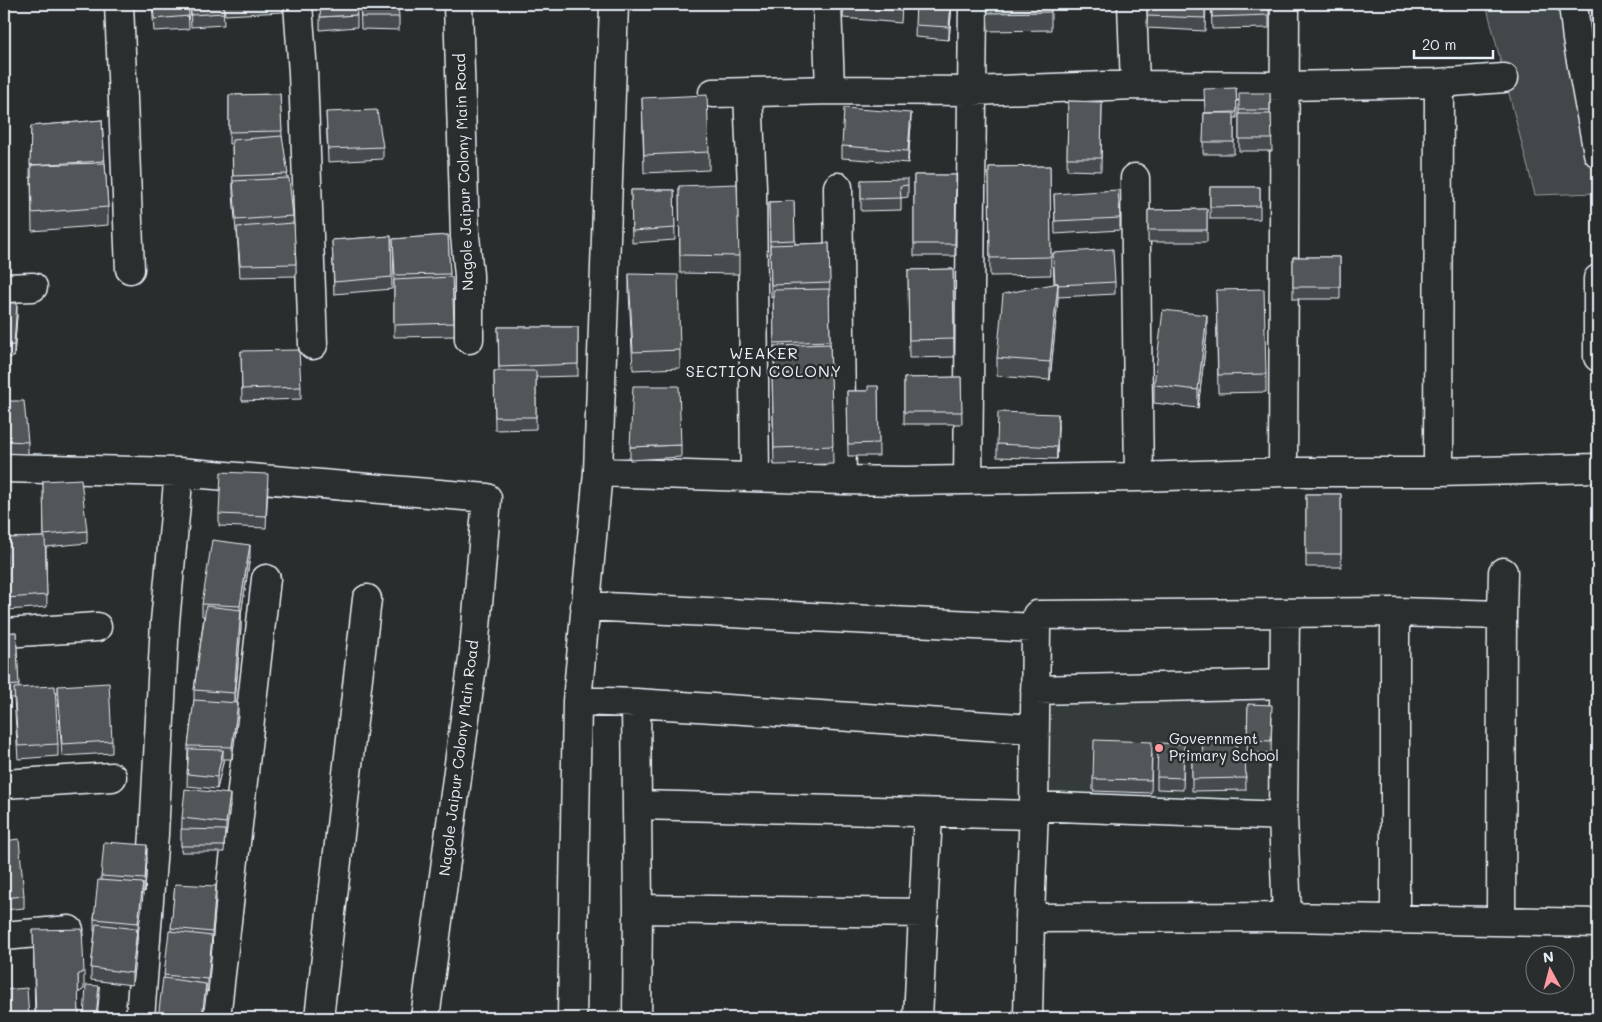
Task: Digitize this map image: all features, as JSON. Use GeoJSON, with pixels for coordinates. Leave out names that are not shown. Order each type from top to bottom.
{"type":"FeatureCollection","features":[{"type":"Feature","properties":{"kind":"street"},"geometry":{"type":"LineString","coordinates":[[119,4],[130,269]]}},
{"type":"Feature","properties":{"kind":"street"},"geometry":{"type":"LineString","coordinates":[[298,4],[303,73],[313,345]]}},
{"type":"Feature","properties":{"kind":"street","name":"Nagole Jaipur Colony Main Road"},"geometry":{"type":"LineString","coordinates":[[458,4],[465,236],[469,275],[469,339]]}},
{"type":"Feature","properties":{"kind":"street"},"geometry":{"type":"LineString","coordinates":[[572,1018],[577,701],[598,472],[614,4]]}},
{"type":"Feature","properties":{"kind":"street"},"geometry":{"type":"LineString","coordinates":[[827,4],[830,90]]}},
{"type":"Feature","properties":{"kind":"street"},"geometry":{"type":"LineString","coordinates":[[968,480],[973,4]]}},
{"type":"Feature","properties":{"kind":"street"},"geometry":{"type":"LineString","coordinates":[[1132,4],[1135,85]]}},
{"type":"Feature","properties":{"kind":"street"},"geometry":{"type":"LineString","coordinates":[[1283,472],[1285,4]]}},
{"type":"Feature","properties":{"kind":"street"},"geometry":{"type":"LineString","coordinates":[[1573,4],[1577,39],[1598,152]]}},
{"type":"Feature","properties":{"kind":"street"},"geometry":{"type":"LineString","coordinates":[[712,93],[830,90],[973,91],[1135,85],[1284,86],[1439,83],[1504,78]]}},
{"type":"Feature","properties":{"kind":"street"},"geometry":{"type":"LineString","coordinates":[[1438,472],[1439,83]]}},
{"type":"Feature","properties":{"kind":"street"},"geometry":{"type":"LineString","coordinates":[[748,92],[752,187],[755,477]]}},
{"type":"Feature","properties":{"kind":"street"},"geometry":{"type":"LineString","coordinates":[[1135,178],[1139,477]]}},
{"type":"Feature","properties":{"kind":"street"},"geometry":{"type":"LineString","coordinates":[[838,187],[842,480]]}},
{"type":"Feature","properties":{"kind":"street"},"geometry":{"type":"LineString","coordinates":[[1598,279],[1598,344]]}},
{"type":"Feature","properties":{"kind":"street"},"geometry":{"type":"LineString","coordinates":[[4,288],[33,287]]}},
{"type":"Feature","properties":{"kind":"street"},"geometry":{"type":"LineString","coordinates":[[4,468],[179,472],[165,622],[154,834],[140,1018]]}},
{"type":"Feature","properties":{"kind":"street"},"geometry":{"type":"LineString","coordinates":[[598,472],[842,480],[968,480],[1283,472],[1438,472],[1598,468]]}},
{"type":"Feature","properties":{"kind":"street","name":"Nagole Jaipur Colony Main Road"},"geometry":{"type":"LineString","coordinates":[[179,472],[486,498],[474,651],[425,1018]]}},
{"type":"Feature","properties":{"kind":"street"},"geometry":{"type":"LineString","coordinates":[[1502,921],[1503,572]]}},
{"type":"Feature","properties":{"kind":"street"},"geometry":{"type":"LineString","coordinates":[[216,1018],[266,579]]}},
{"type":"Feature","properties":{"kind":"street"},"geometry":{"type":"LineString","coordinates":[[319,1018],[367,599]]}},
{"type":"Feature","properties":{"kind":"street"},"geometry":{"type":"LineString","coordinates":[[585,606],[1036,628]]}},
{"type":"Feature","properties":{"kind":"street"},"geometry":{"type":"LineString","coordinates":[[1028,1018],[1037,614],[1395,612],[1502,615]]}},
{"type":"Feature","properties":{"kind":"street"},"geometry":{"type":"LineString","coordinates":[[1395,612],[1395,918]]}},
{"type":"Feature","properties":{"kind":"street"},"geometry":{"type":"LineString","coordinates":[[1285,614],[1283,816],[1287,917]]}},
{"type":"Feature","properties":{"kind":"street"},"geometry":{"type":"LineString","coordinates":[[4,632],[97,627]]}},
{"type":"Feature","properties":{"kind":"street"},"geometry":{"type":"LineString","coordinates":[[1034,690],[1284,684]]}},
{"type":"Feature","properties":{"kind":"street"},"geometry":{"type":"LineString","coordinates":[[577,701],[1034,728]]}},
{"type":"Feature","properties":{"kind":"street"},"geometry":{"type":"LineString","coordinates":[[636,703],[638,804],[637,1018]]}},
{"type":"Feature","properties":{"kind":"street"},"geometry":{"type":"LineString","coordinates":[[4,784],[112,778]]}},
{"type":"Feature","properties":{"kind":"street"},"geometry":{"type":"LineString","coordinates":[[638,804],[928,813],[1034,811],[1283,816]]}},
{"type":"Feature","properties":{"kind":"street"},"geometry":{"type":"LineString","coordinates":[[918,1018],[928,813]]}},
{"type":"Feature","properties":{"kind":"street"},"geometry":{"type":"LineString","coordinates":[[638,909],[924,913]]}},
{"type":"Feature","properties":{"kind":"street"},"geometry":{"type":"LineString","coordinates":[[1030,918],[1287,917],[1598,923]]}},
{"type":"Feature","properties":{"kind":"street"},"geometry":{"type":"LineString","coordinates":[[4,936],[82,929]]}},
{"type":"Feature","properties":{"kind":"shaded area"},"geometry":{"type":"Polygon","coordinates":[[[1486,4],[1598,4],[1598,193],[1535,195],[1486,4]]]}},
{"type":"Feature","properties":{"kind":"shaded area","name":"Government Primary School"},"geometry":{"type":"Polygon","coordinates":[[[1275,695],[1271,803],[1045,796],[1045,701],[1275,695]]]}},
{"type":"Feature","properties":{"kind":"building"},"geometry":{"type":"Polygon","coordinates":[[[153,4],[188,4],[189,16],[154,19],[153,4]]]}},
{"type":"Feature","properties":{"kind":"building"},"geometry":{"type":"Polygon","coordinates":[[[191,4],[223,4],[224,13],[191,15],[191,4]]]}},
{"type":"Feature","properties":{"kind":"building"},"geometry":{"type":"Polygon","coordinates":[[[321,4],[356,4],[357,15],[320,17],[321,4]]]}},
{"type":"Feature","properties":{"kind":"building"},"geometry":{"type":"Polygon","coordinates":[[[360,4],[398,4],[399,17],[361,17],[360,4]]]}},
{"type":"Feature","properties":{"kind":"building"},"geometry":{"type":"Polygon","coordinates":[[[844,4],[901,4],[901,11],[843,6],[844,4]]]}},
{"type":"Feature","properties":{"kind":"building"},"geometry":{"type":"Polygon","coordinates":[[[916,4],[951,4],[949,27],[915,25],[916,4]]]}},
{"type":"Feature","properties":{"kind":"building"},"geometry":{"type":"Polygon","coordinates":[[[988,4],[1051,4],[1051,12],[988,13],[988,4]]]}},
{"type":"Feature","properties":{"kind":"building"},"geometry":{"type":"Polygon","coordinates":[[[1148,4],[1205,4],[1205,18],[1147,16],[1148,4]]]}},
{"type":"Feature","properties":{"kind":"building"},"geometry":{"type":"Polygon","coordinates":[[[1212,4],[1269,4],[1269,15],[1212,17],[1212,4]]]}},
{"type":"Feature","properties":{"kind":"building"},"geometry":{"type":"Polygon","coordinates":[[[1236,88],[1237,112],[1205,113],[1204,89],[1236,88]]]}},
{"type":"Feature","properties":{"kind":"building"},"geometry":{"type":"Polygon","coordinates":[[[1239,93],[1270,93],[1270,110],[1239,110],[1239,93]]]}},
{"type":"Feature","properties":{"kind":"building"},"geometry":{"type":"Polygon","coordinates":[[[280,94],[282,131],[229,132],[229,95],[280,94]]]}},
{"type":"Feature","properties":{"kind":"building"},"geometry":{"type":"Polygon","coordinates":[[[707,95],[709,152],[644,155],[642,98],[707,95]]]}},
{"type":"Feature","properties":{"kind":"building"},"geometry":{"type":"Polygon","coordinates":[[[1068,101],[1102,102],[1101,158],[1067,158],[1068,101]]]}},
{"type":"Feature","properties":{"kind":"building"},"geometry":{"type":"Polygon","coordinates":[[[844,108],[911,113],[908,151],[842,146],[844,108]]]}},
{"type":"Feature","properties":{"kind":"building"},"geometry":{"type":"Polygon","coordinates":[[[377,110],[383,147],[328,149],[326,112],[377,110]]]}},
{"type":"Feature","properties":{"kind":"building"},"geometry":{"type":"Polygon","coordinates":[[[1204,113],[1234,113],[1234,142],[1203,142],[1204,113]]]}},
{"type":"Feature","properties":{"kind":"building"},"geometry":{"type":"Polygon","coordinates":[[[1239,114],[1271,114],[1272,139],[1239,139],[1239,114]]]}},
{"type":"Feature","properties":{"kind":"building"},"geometry":{"type":"Polygon","coordinates":[[[102,120],[104,161],[30,165],[31,126],[102,120]]]}},
{"type":"Feature","properties":{"kind":"building"},"geometry":{"type":"Polygon","coordinates":[[[282,136],[288,174],[233,176],[232,140],[282,136]]]}},
{"type":"Feature","properties":{"kind":"building"},"geometry":{"type":"Polygon","coordinates":[[[105,163],[108,207],[32,213],[31,165],[105,163]]]}},
{"type":"Feature","properties":{"kind":"building"},"geometry":{"type":"Polygon","coordinates":[[[1050,166],[1051,257],[990,258],[989,167],[1050,166]]]}},
{"type":"Feature","properties":{"kind":"building"},"geometry":{"type":"Polygon","coordinates":[[[914,175],[956,175],[955,244],[914,244],[914,175]]]}},
{"type":"Feature","properties":{"kind":"building"},"geometry":{"type":"Polygon","coordinates":[[[289,178],[293,216],[236,220],[233,181],[289,178]]]}},
{"type":"Feature","properties":{"kind":"building"},"geometry":{"type":"Polygon","coordinates":[[[908,179],[908,185],[900,186],[901,198],[861,199],[861,180],[908,179]]]}},
{"type":"Feature","properties":{"kind":"building"},"geometry":{"type":"Polygon","coordinates":[[[737,184],[739,256],[680,255],[679,186],[737,184]]]}},
{"type":"Feature","properties":{"kind":"building"},"geometry":{"type":"Polygon","coordinates":[[[1210,187],[1260,187],[1260,206],[1210,207],[1210,187]]]}},
{"type":"Feature","properties":{"kind":"building"},"geometry":{"type":"Polygon","coordinates":[[[631,190],[674,190],[675,228],[632,231],[631,190]]]}},
{"type":"Feature","properties":{"kind":"building"},"geometry":{"type":"Polygon","coordinates":[[[1118,190],[1120,218],[1055,221],[1054,194],[1118,190]]]}},
{"type":"Feature","properties":{"kind":"building"},"geometry":{"type":"Polygon","coordinates":[[[794,201],[795,240],[770,241],[769,202],[794,201]]]}},
{"type":"Feature","properties":{"kind":"building"},"geometry":{"type":"Polygon","coordinates":[[[1207,209],[1207,230],[1148,230],[1148,210],[1207,209]]]}},
{"type":"Feature","properties":{"kind":"building"},"geometry":{"type":"Polygon","coordinates":[[[294,223],[296,264],[240,265],[237,227],[294,223]]]}},
{"type":"Feature","properties":{"kind":"building"},"geometry":{"type":"Polygon","coordinates":[[[448,235],[450,274],[395,275],[393,239],[448,235]]]}},
{"type":"Feature","properties":{"kind":"building"},"geometry":{"type":"Polygon","coordinates":[[[391,236],[392,277],[334,282],[332,240],[391,236]]]}},
{"type":"Feature","properties":{"kind":"building"},"geometry":{"type":"Polygon","coordinates":[[[829,243],[830,283],[771,285],[770,245],[829,243]]]}},
{"type":"Feature","properties":{"kind":"building"},"geometry":{"type":"Polygon","coordinates":[[[1113,249],[1115,282],[1058,285],[1058,283],[1055,283],[1053,253],[1113,249]]]}},
{"type":"Feature","properties":{"kind":"building"},"geometry":{"type":"Polygon","coordinates":[[[1293,257],[1340,257],[1340,287],[1293,287],[1293,257]]]}},
{"type":"Feature","properties":{"kind":"building"},"geometry":{"type":"Polygon","coordinates":[[[953,269],[954,339],[909,340],[908,270],[953,269]]]}},
{"type":"Feature","properties":{"kind":"building"},"geometry":{"type":"Polygon","coordinates":[[[629,274],[678,275],[680,350],[633,352],[629,274]]]}},
{"type":"Feature","properties":{"kind":"building"},"geometry":{"type":"Polygon","coordinates":[[[452,277],[454,323],[394,325],[394,280],[452,277]]]}},
{"type":"Feature","properties":{"kind":"building"},"geometry":{"type":"Polygon","coordinates":[[[1058,283],[1050,362],[997,358],[1003,294],[1058,283]]]}},
{"type":"Feature","properties":{"kind":"building"},"geometry":{"type":"Polygon","coordinates":[[[829,289],[830,341],[774,343],[773,290],[829,289]]]}},
{"type":"Feature","properties":{"kind":"building"},"geometry":{"type":"Polygon","coordinates":[[[1264,289],[1266,374],[1218,375],[1216,290],[1264,289]]]}},
{"type":"Feature","properties":{"kind":"building"},"geometry":{"type":"Polygon","coordinates":[[[4,303],[17,303],[14,345],[4,346],[4,303]]]}},
{"type":"Feature","properties":{"kind":"building"},"geometry":{"type":"Polygon","coordinates":[[[1163,310],[1207,315],[1198,390],[1154,385],[1163,310]]]}},
{"type":"Feature","properties":{"kind":"building"},"geometry":{"type":"Polygon","coordinates":[[[498,327],[578,327],[578,364],[499,367],[498,327]]]}},
{"type":"Feature","properties":{"kind":"building"},"geometry":{"type":"Polygon","coordinates":[[[830,344],[831,374],[775,375],[774,346],[830,344]]]}},
{"type":"Feature","properties":{"kind":"building"},"geometry":{"type":"Polygon","coordinates":[[[299,350],[301,387],[242,389],[241,351],[299,350]]]}},
{"type":"Feature","properties":{"kind":"building"},"geometry":{"type":"Polygon","coordinates":[[[494,371],[536,371],[536,417],[495,417],[494,371]]]}},
{"type":"Feature","properties":{"kind":"building"},"geometry":{"type":"Polygon","coordinates":[[[831,374],[833,446],[774,448],[772,375],[831,374]]]}},
{"type":"Feature","properties":{"kind":"building"},"geometry":{"type":"Polygon","coordinates":[[[961,377],[962,412],[904,412],[904,378],[961,377]]]}},
{"type":"Feature","properties":{"kind":"building"},"geometry":{"type":"Polygon","coordinates":[[[633,386],[679,386],[681,445],[630,447],[633,386]]]}},
{"type":"Feature","properties":{"kind":"building"},"geometry":{"type":"Polygon","coordinates":[[[868,386],[878,386],[879,443],[848,444],[847,391],[868,391],[868,386]]]}},
{"type":"Feature","properties":{"kind":"building"},"geometry":{"type":"Polygon","coordinates":[[[4,401],[24,401],[28,442],[4,441],[4,401]]]}},
{"type":"Feature","properties":{"kind":"building"},"geometry":{"type":"Polygon","coordinates":[[[998,412],[1058,414],[1057,447],[997,444],[998,412]]]}},
{"type":"Feature","properties":{"kind":"building"},"geometry":{"type":"Polygon","coordinates":[[[221,472],[268,474],[266,516],[219,514],[221,472]]]}},
{"type":"Feature","properties":{"kind":"building"},"geometry":{"type":"Polygon","coordinates":[[[81,479],[87,531],[44,535],[43,481],[81,479]]]}},
{"type":"Feature","properties":{"kind":"building"},"geometry":{"type":"Polygon","coordinates":[[[1306,494],[1341,494],[1341,554],[1306,554],[1306,494]]]}},
{"type":"Feature","properties":{"kind":"building"},"geometry":{"type":"Polygon","coordinates":[[[45,537],[47,595],[7,598],[6,538],[45,537]]]}},
{"type":"Feature","properties":{"kind":"building"},"geometry":{"type":"Polygon","coordinates":[[[212,540],[250,545],[240,606],[202,604],[212,540]]]}},
{"type":"Feature","properties":{"kind":"building"},"geometry":{"type":"Polygon","coordinates":[[[206,606],[241,610],[234,693],[194,690],[206,606]]]}},
{"type":"Feature","properties":{"kind":"building"},"geometry":{"type":"Polygon","coordinates":[[[16,632],[19,685],[4,686],[4,633],[16,632]]]}},
{"type":"Feature","properties":{"kind":"building"},"geometry":{"type":"Polygon","coordinates":[[[109,683],[112,741],[62,744],[58,686],[109,683]]]}},
{"type":"Feature","properties":{"kind":"building"},"geometry":{"type":"Polygon","coordinates":[[[55,686],[58,744],[18,746],[14,688],[55,686]]]}},
{"type":"Feature","properties":{"kind":"building"},"geometry":{"type":"Polygon","coordinates":[[[194,700],[238,703],[232,747],[188,746],[194,700]]]}},
{"type":"Feature","properties":{"kind":"building"},"geometry":{"type":"Polygon","coordinates":[[[1248,704],[1272,705],[1271,741],[1247,740],[1248,704]]]}},
{"type":"Feature","properties":{"kind":"building"},"geometry":{"type":"Polygon","coordinates":[[[1094,740],[1152,742],[1151,780],[1093,779],[1094,740]]]}},
{"type":"Feature","properties":{"kind":"building"},"geometry":{"type":"Polygon","coordinates":[[[1236,741],[1237,754],[1245,754],[1246,778],[1192,779],[1192,755],[1203,755],[1202,742],[1236,741]]]}},
{"type":"Feature","properties":{"kind":"building"},"geometry":{"type":"Polygon","coordinates":[[[1158,743],[1184,744],[1183,778],[1157,777],[1158,743]]]}},
{"type":"Feature","properties":{"kind":"building"},"geometry":{"type":"Polygon","coordinates":[[[189,749],[223,750],[217,777],[187,774],[189,749]]]}},
{"type":"Feature","properties":{"kind":"building"},"geometry":{"type":"Polygon","coordinates":[[[185,789],[230,794],[226,823],[182,818],[185,789]]]}},
{"type":"Feature","properties":{"kind":"building"},"geometry":{"type":"Polygon","coordinates":[[[181,829],[225,830],[224,846],[181,846],[181,829]]]}},
{"type":"Feature","properties":{"kind":"building"},"geometry":{"type":"Polygon","coordinates":[[[19,839],[24,896],[4,898],[4,841],[19,839]]]}},
{"type":"Feature","properties":{"kind":"building"},"geometry":{"type":"Polygon","coordinates":[[[104,842],[147,845],[145,879],[101,876],[104,842]]]}},
{"type":"Feature","properties":{"kind":"building"},"geometry":{"type":"Polygon","coordinates":[[[98,880],[143,883],[138,923],[94,919],[98,880]]]}},
{"type":"Feature","properties":{"kind":"building"},"geometry":{"type":"Polygon","coordinates":[[[175,884],[216,886],[212,932],[171,928],[175,884]]]}},
{"type":"Feature","properties":{"kind":"building"},"geometry":{"type":"Polygon","coordinates":[[[96,924],[137,929],[132,973],[91,968],[96,924]]]}},
{"type":"Feature","properties":{"kind":"building"},"geometry":{"type":"Polygon","coordinates":[[[82,929],[84,971],[78,975],[79,1018],[36,1018],[33,930],[82,929]]]}},
{"type":"Feature","properties":{"kind":"building"},"geometry":{"type":"Polygon","coordinates":[[[169,931],[212,936],[208,979],[164,975],[169,931]]]}},
{"type":"Feature","properties":{"kind":"building"},"geometry":{"type":"Polygon","coordinates":[[[163,978],[206,984],[202,1018],[158,1018],[163,978]]]}},
{"type":"Feature","properties":{"kind":"building"},"geometry":{"type":"Polygon","coordinates":[[[86,985],[99,986],[96,1018],[84,1018],[86,985]]]}},
{"type":"Feature","properties":{"kind":"building"},"geometry":{"type":"Polygon","coordinates":[[[27,988],[29,1018],[4,1018],[4,990],[27,988]]]}},
{"type":"Feature","properties":{"kind":"place","name":"Government Primary School"},"geometry":{"type":"Point","coordinates":[1159,748]}},
{"type":"Feature","properties":{"kind":"district","name":"WEAKER SECTION COLONY"},"geometry":{"type":"Point","coordinates":[764,362]}}]}
